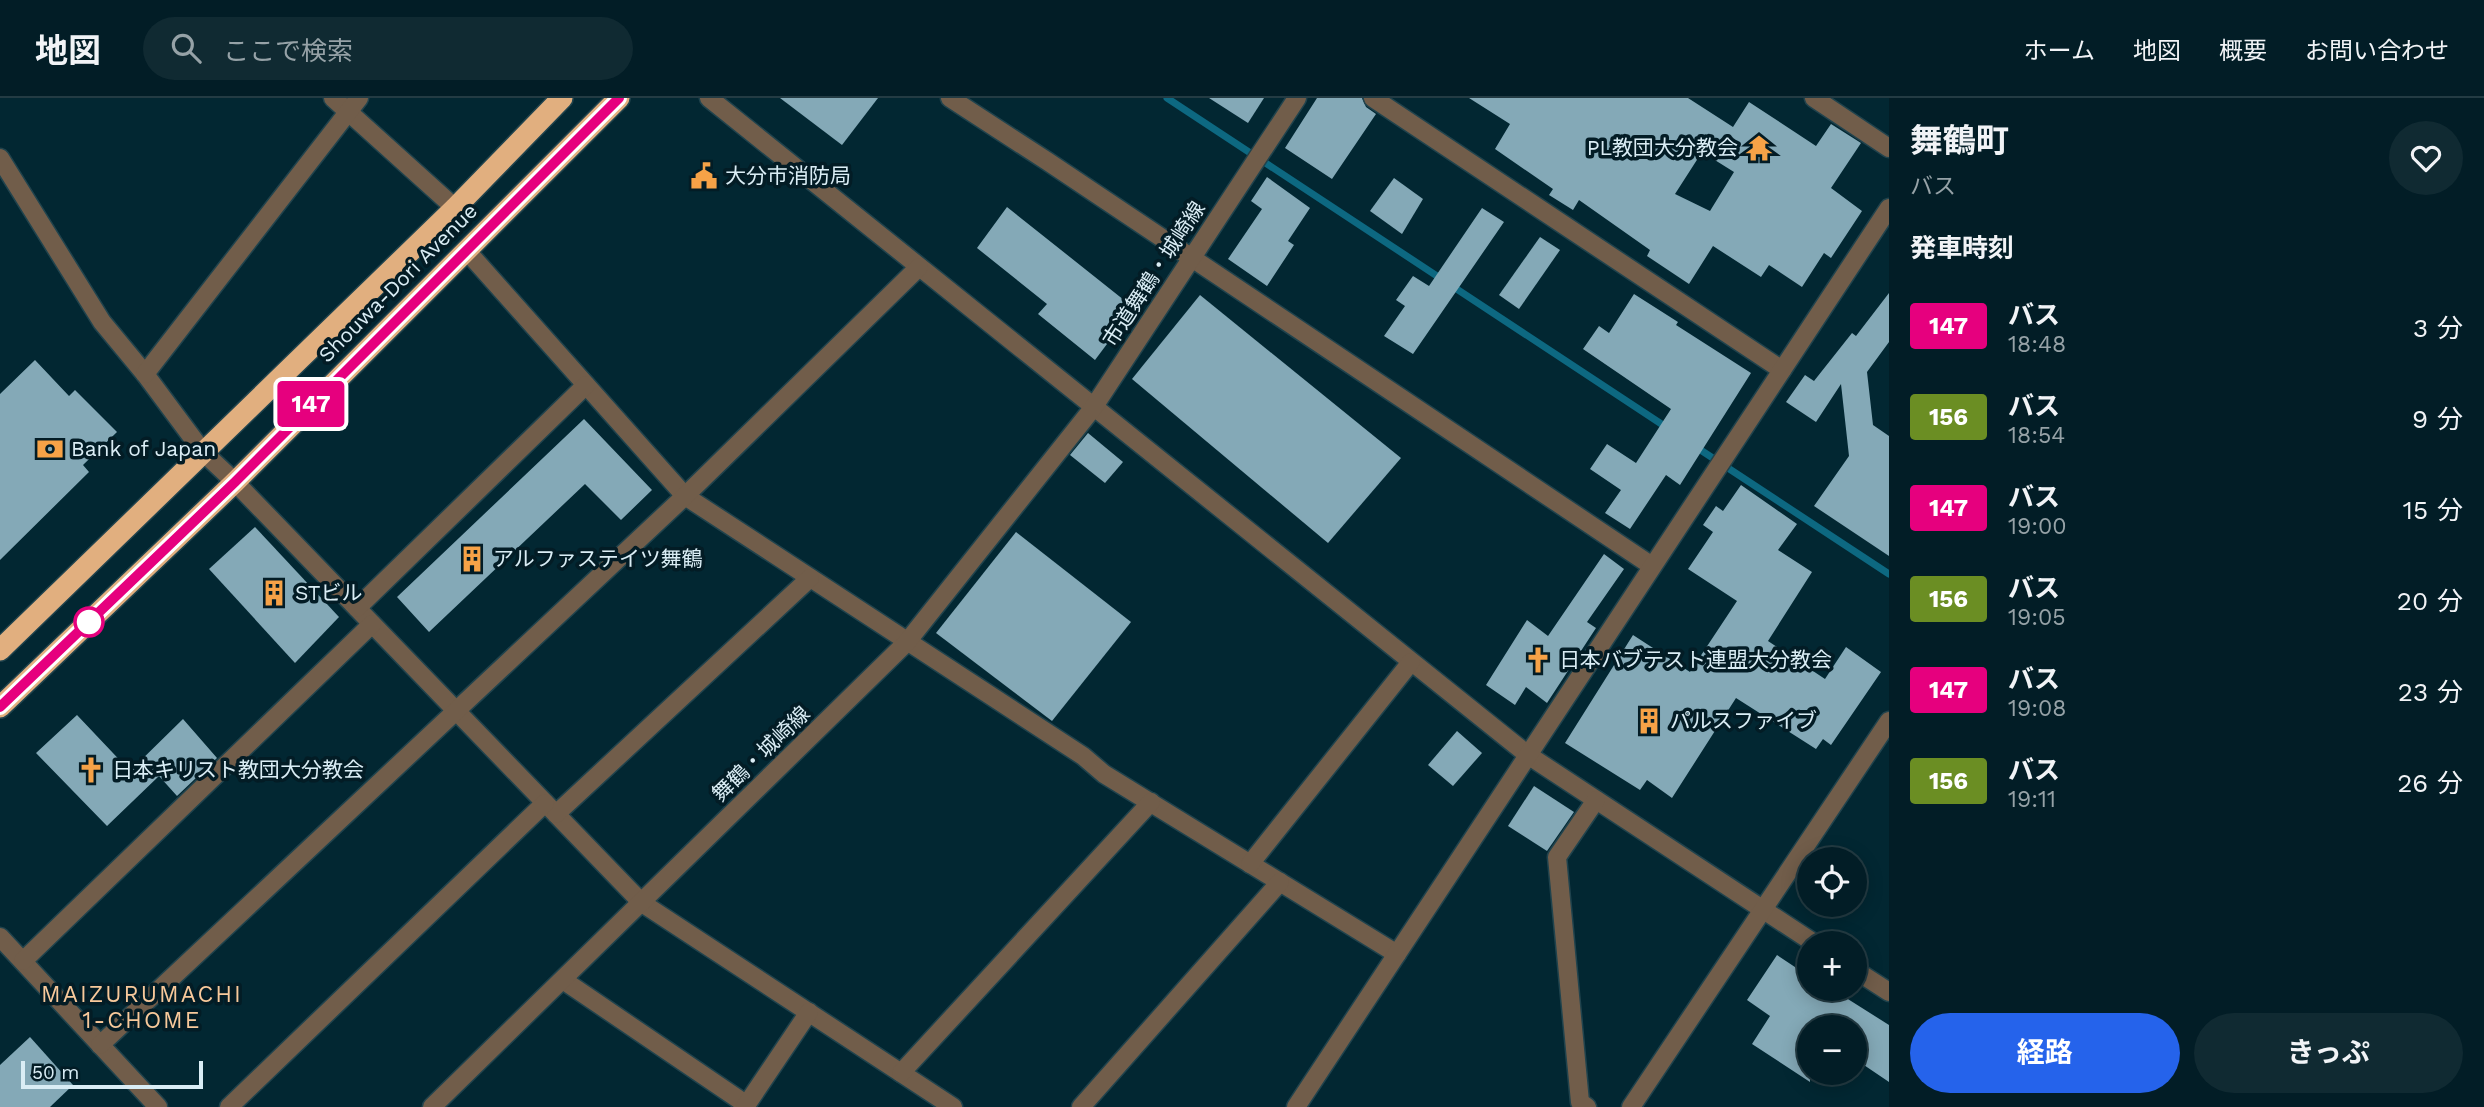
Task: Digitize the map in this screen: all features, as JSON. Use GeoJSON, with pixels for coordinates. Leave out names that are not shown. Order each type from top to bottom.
{"type":"FeatureCollection","features":[{"type":"Feature","properties":{"kind":"highway","name":"Shouwa-Dori Avenue"},"geometry":{"type":"LineString","coordinates":[[0,650],[455,208],[562,98]]}},
{"type":"Feature","properties":{"kind":"highway","name":"Shouwa-Dori Avenue"},"geometry":{"type":"LineString","coordinates":[[0,707],[235,482],[619,98]]}},
{"type":"Feature","properties":{"kind":"street"},"geometry":{"type":"LineString","coordinates":[[333,98],[354,105],[455,208]]}},
{"type":"Feature","properties":{"kind":"street"},"geometry":{"type":"LineString","coordinates":[[709,98],[1528,755],[1797,932]]}},
{"type":"Feature","properties":{"kind":"street"},"geometry":{"type":"LineString","coordinates":[[950,98],[1652,566]]}},
{"type":"Feature","properties":{"kind":"street","name":"市道舞鶴・城崎線"},"geometry":{"type":"LineString","coordinates":[[1093,408],[1297,98]]}},
{"type":"Feature","properties":{"kind":"street"},"geometry":{"type":"LineString","coordinates":[[1373,98],[1782,370]]}},
{"type":"Feature","properties":{"kind":"street"},"geometry":{"type":"LineString","coordinates":[[1814,98],[1889,148]]}},
{"type":"Feature","properties":{"kind":"street"},"geometry":{"type":"LineString","coordinates":[[145,374],[354,105]]}},
{"type":"Feature","properties":{"kind":"street"},"geometry":{"type":"LineString","coordinates":[[0,158],[102,322],[203,452],[642,903],[953,1107]]}},
{"type":"Feature","properties":{"kind":"street"},"geometry":{"type":"LineString","coordinates":[[1296,1107],[1889,208]]}},
{"type":"Feature","properties":{"kind":"street"},"geometry":{"type":"LineString","coordinates":[[466,250],[685,496],[1083,756],[1104,774],[1397,954]]}},
{"type":"Feature","properties":{"kind":"street"},"geometry":{"type":"LineString","coordinates":[[100,1045],[685,496],[919,267]]}},
{"type":"Feature","properties":{"kind":"street"},"geometry":{"type":"LineString","coordinates":[[357,608],[586,385]]}},
{"type":"Feature","properties":{"kind":"street","name":"舞鶴・城崎線"},"geometry":{"type":"LineString","coordinates":[[432,1107],[907,642],[1093,408]]}},
{"type":"Feature","properties":{"kind":"street"},"geometry":{"type":"LineString","coordinates":[[229,1107],[550,808],[810,578]]}},
{"type":"Feature","properties":{"kind":"street"},"geometry":{"type":"LineString","coordinates":[[23,961],[372,624]]}},
{"type":"Feature","properties":{"kind":"street"},"geometry":{"type":"LineString","coordinates":[[1250,864],[1411,663]]}},
{"type":"Feature","properties":{"kind":"street"},"geometry":{"type":"LineString","coordinates":[[1631,1107],[1889,721]]}},
{"type":"Feature","properties":{"kind":"street"},"geometry":{"type":"LineString","coordinates":[[1587,1107],[1580,1102],[1557,857],[1596,800]]}},
{"type":"Feature","properties":{"kind":"street"},"geometry":{"type":"LineString","coordinates":[[901,1073],[1150,802]]}},
{"type":"Feature","properties":{"kind":"street"},"geometry":{"type":"LineString","coordinates":[[1081,1107],[1280,882]]}},
{"type":"Feature","properties":{"kind":"street"},"geometry":{"type":"LineString","coordinates":[[0,937],[158,1107]]}},
{"type":"Feature","properties":{"kind":"street"},"geometry":{"type":"LineString","coordinates":[[1867,978],[1889,992]]}},
{"type":"Feature","properties":{"kind":"street"},"geometry":{"type":"LineString","coordinates":[[563,980],[746,1106],[809,1012]]}},
{"type":"Feature","properties":{"kind":"building"},"geometry":{"type":"Polygon","coordinates":[[[780,98],[878,98],[842,145],[780,98]]]}},
{"type":"Feature","properties":{"kind":"building"},"geometry":{"type":"Polygon","coordinates":[[[1209,98],[1264,98],[1248,123],[1209,98]]]}},
{"type":"Feature","properties":{"kind":"building"},"geometry":{"type":"Polygon","coordinates":[[[1317,98],[1362,98],[1366,107],[1376,114],[1332,179],[1285,148],[1317,98]]]}},
{"type":"Feature","properties":{"kind":"building"},"geometry":{"type":"Polygon","coordinates":[[[1469,98],[1688,98],[1733,127],[1749,102],[1816,146],[1831,124],[1861,143],[1831,188],[1862,211],[1831,258],[1824,253],[1802,287],[1769,265],[1761,277],[1713,246],[1689,284],[1647,256],[1650,250],[1579,200],[1573,210],[1549,195],[1553,189],[1495,149],[1510,124],[1469,98]],[[1702,152],[1675,194],[1710,211],[1734,172],[1702,152]]]}},
{"type":"Feature","properties":{"kind":"building"},"geometry":{"type":"Polygon","coordinates":[[[1267,177],[1310,208],[1288,241],[1294,245],[1267,286],[1228,259],[1262,209],[1251,201],[1267,177]]]}},
{"type":"Feature","properties":{"kind":"building"},"geometry":{"type":"Polygon","coordinates":[[[1394,178],[1423,199],[1402,234],[1370,211],[1394,178]]]}},
{"type":"Feature","properties":{"kind":"building"},"geometry":{"type":"Polygon","coordinates":[[[1007,207],[1134,308],[1095,360],[1038,314],[1047,304],[977,248],[1007,207]]]}},
{"type":"Feature","properties":{"kind":"building"},"geometry":{"type":"Polygon","coordinates":[[[1482,208],[1504,222],[1413,354],[1384,336],[1405,306],[1396,300],[1413,276],[1429,286],[1482,208]]]}},
{"type":"Feature","properties":{"kind":"building"},"geometry":{"type":"Polygon","coordinates":[[[1540,237],[1560,250],[1519,309],[1499,295],[1540,237]]]}},
{"type":"Feature","properties":{"kind":"building"},"geometry":{"type":"Polygon","coordinates":[[[1889,293],[1889,342],[1867,372],[1873,425],[1889,436],[1889,556],[1814,506],[1849,456],[1841,384],[1816,422],[1786,402],[1805,375],[1814,381],[1852,333],[1856,336],[1889,293]]]}},
{"type":"Feature","properties":{"kind":"building"},"geometry":{"type":"Polygon","coordinates":[[[1634,294],[1678,322],[1676,325],[1751,373],[1680,485],[1666,475],[1630,529],[1605,513],[1621,490],[1590,469],[1607,444],[1636,463],[1671,409],[1583,349],[1599,326],[1609,333],[1634,294]]]}},
{"type":"Feature","properties":{"kind":"building"},"geometry":{"type":"Polygon","coordinates":[[[1200,295],[1401,458],[1328,543],[1132,379],[1200,295]]]}},
{"type":"Feature","properties":{"kind":"building","name":"Bank of Japan"},"geometry":{"type":"Polygon","coordinates":[[[35,360],[69,396],[75,390],[117,432],[83,465],[89,472],[0,560],[0,394],[35,360]]]}},
{"type":"Feature","properties":{"kind":"building","name":"アルファステイツ舞鶴"},"geometry":{"type":"Polygon","coordinates":[[[584,419],[652,490],[621,520],[585,484],[429,632],[397,597],[584,419]]]}},
{"type":"Feature","properties":{"kind":"building"},"geometry":{"type":"Polygon","coordinates":[[[1088,433],[1123,462],[1105,483],[1070,455],[1088,433]]]}},
{"type":"Feature","properties":{"kind":"building"},"geometry":{"type":"Polygon","coordinates":[[[1741,485],[1797,524],[1778,550],[1812,572],[1768,641],[1825,679],[1846,647],[1881,672],[1831,745],[1823,739],[1816,749],[1736,698],[1672,798],[1647,780],[1640,790],[1565,743],[1633,635],[1690,672],[1737,601],[1688,569],[1713,532],[1703,525],[1716,506],[1723,511],[1741,485]]]}},
{"type":"Feature","properties":{"kind":"building","name":"STビル"},"geometry":{"type":"Polygon","coordinates":[[[255,527],[339,617],[295,663],[209,569],[255,527]]]}},
{"type":"Feature","properties":{"kind":"building"},"geometry":{"type":"Polygon","coordinates":[[[1016,532],[1131,622],[1052,721],[936,633],[1016,532]]]}},
{"type":"Feature","properties":{"kind":"building","name":"日本バブテスト連盟大分教会"},"geometry":{"type":"Polygon","coordinates":[[[1604,554],[1624,569],[1587,622],[1596,628],[1547,703],[1526,687],[1515,705],[1486,685],[1527,620],[1548,636],[1604,554]]]}},
{"type":"Feature","properties":{"kind":"building","name":"日本キリスト教団大分教会"},"geometry":{"type":"Polygon","coordinates":[[[77,715],[130,771],[183,719],[217,758],[177,796],[159,776],[107,826],[36,753],[77,715]]]}},
{"type":"Feature","properties":{"kind":"building"},"geometry":{"type":"Polygon","coordinates":[[[1457,731],[1482,753],[1453,786],[1428,765],[1457,731]]]}},
{"type":"Feature","properties":{"kind":"building"},"geometry":{"type":"Polygon","coordinates":[[[1534,786],[1574,812],[1547,851],[1508,826],[1534,786]]]}},
{"type":"Feature","properties":{"kind":"building"},"geometry":{"type":"Polygon","coordinates":[[[1777,955],[1797,968],[1797,1001],[1851,1001],[1889,1025],[1889,1082],[1867,1067],[1867,1015],[1797,1015],[1797,1073],[1752,1044],[1770,1016],[1747,1000],[1777,955]]]}},
{"type":"Feature","properties":{"kind":"building"},"geometry":{"type":"Polygon","coordinates":[[[30,1037],[73,1085],[50,1107],[0,1107],[0,1065],[30,1037]]]}},
{"type":"Feature","properties":{"kind":"waterway"},"geometry":{"type":"LineString","coordinates":[[1167,98],[1669,429]]}},
{"type":"Feature","properties":{"kind":"waterway"},"geometry":{"type":"LineString","coordinates":[[1696,447],[1889,574]]}},
{"type":"Feature","properties":{"kind":"bus line","name":"147"},"geometry":{"type":"LineString","coordinates":[[0,707],[235,482],[619,98]]}},
{"type":"Feature","properties":{"kind":"place","name":"PL教団大分教会"},"geometry":{"type":"Point","coordinates":[1759,148]}},
{"type":"Feature","properties":{"kind":"place","name":"大分市消防局"},"geometry":{"type":"Point","coordinates":[704,176]}},
{"type":"Feature","properties":{"kind":"place","name":"Bank of Japan"},"geometry":{"type":"Point","coordinates":[50,449]}},
{"type":"Feature","properties":{"kind":"place","name":"アルファステイツ舞鶴"},"geometry":{"type":"Point","coordinates":[472,559]}},
{"type":"Feature","properties":{"kind":"place","name":"STビル"},"geometry":{"type":"Point","coordinates":[274,593]}},
{"type":"Feature","properties":{"kind":"place","name":"日本バブテスト連盟大分教会"},"geometry":{"type":"Point","coordinates":[1538,660]}},
{"type":"Feature","properties":{"kind":"place","name":"パルスファイブ"},"geometry":{"type":"Point","coordinates":[1649,721]}},
{"type":"Feature","properties":{"kind":"place","name":"日本キリスト教団大分教会"},"geometry":{"type":"Point","coordinates":[91,770]}},
{"type":"Feature","properties":{"kind":"district","name":"MAIZURUMACHI 1-CHOME"},"geometry":{"type":"Point","coordinates":[142,1007]}}]}
